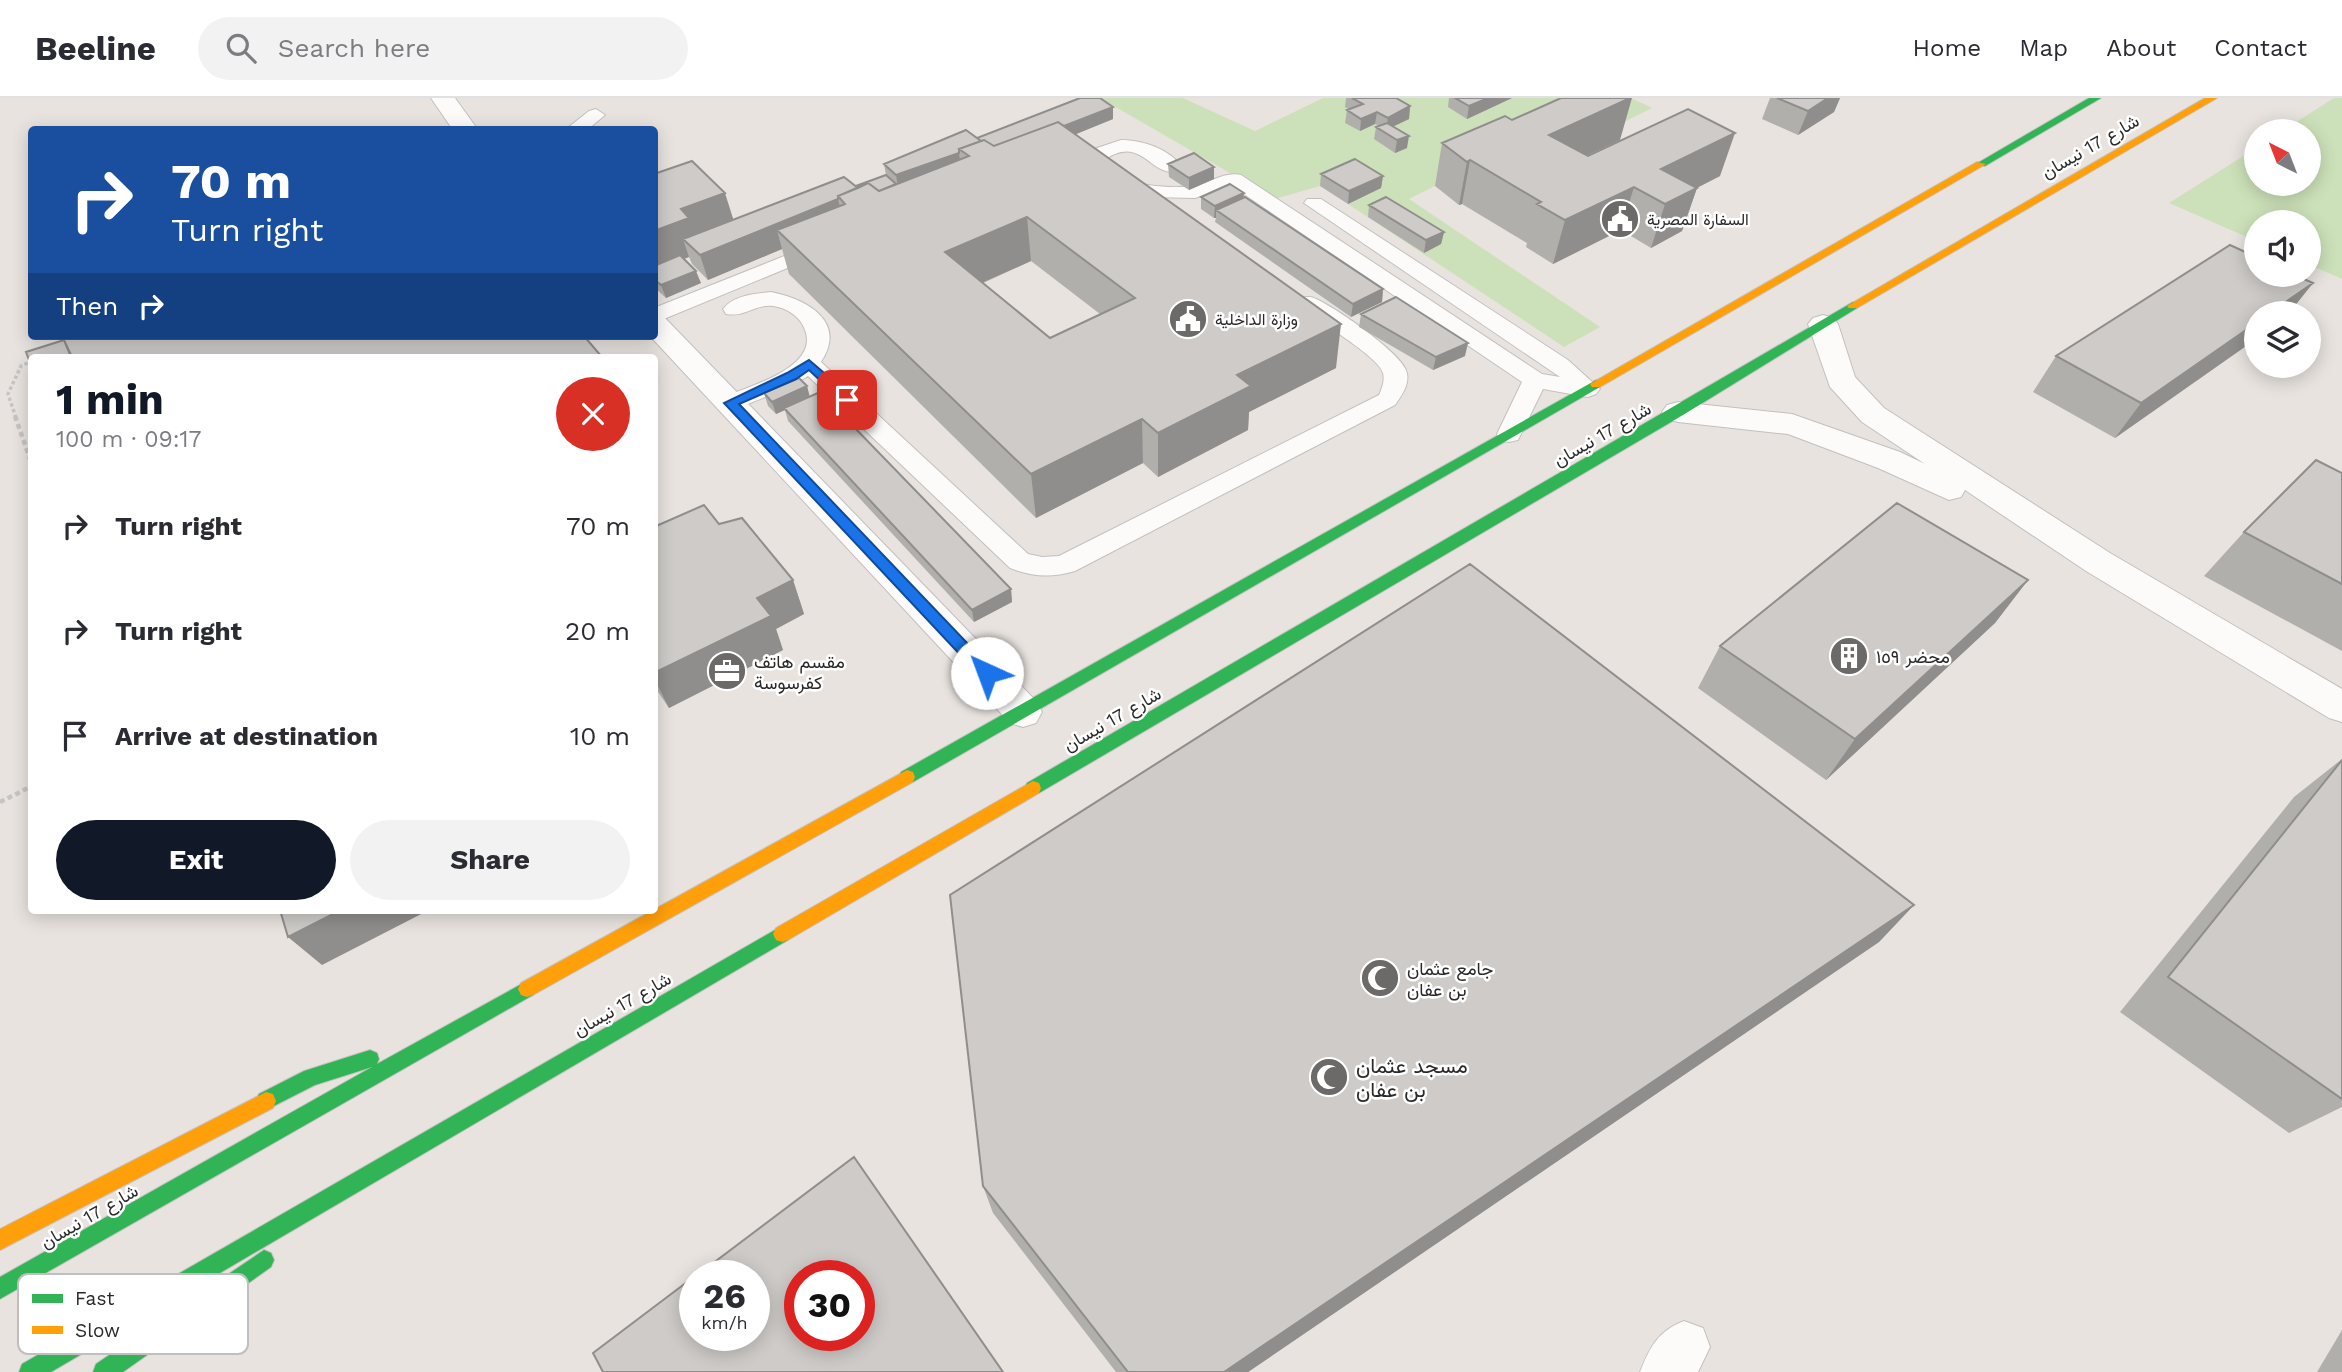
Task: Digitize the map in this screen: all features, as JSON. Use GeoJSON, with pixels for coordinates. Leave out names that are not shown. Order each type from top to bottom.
{"type":"FeatureCollection","features":[{"type":"Feature","properties":{"kind":"main road","name":"شارع 17 نيسان"},"geometry":{"type":"LineString","coordinates":[[26,1274],[432,1041],[1023,712],[2096,98]]}},
{"type":"Feature","properties":{"kind":"main road","name":"شارع 17 نيسان"},"geometry":{"type":"LineString","coordinates":[[198,1274],[2212,98]]}},
{"type":"Feature","properties":{"kind":"main road"},"geometry":{"type":"LineString","coordinates":[[0,1240],[311,1077],[432,1041]]}},
{"type":"Feature","properties":{"kind":"main road"},"geometry":{"type":"LineString","coordinates":[[242,1274],[351,1193],[463,1119]]}},
{"type":"Feature","properties":{"kind":"main road","name":"شارع 17 نيسان"},"geometry":{"type":"LineString","coordinates":[[0,1289],[18,1279]]}},
{"type":"Feature","properties":{"kind":"main road","name":"شارع 17 نيسان"},"geometry":{"type":"LineString","coordinates":[[30,1372],[61,1354]]}},
{"type":"Feature","properties":{"kind":"main road"},"geometry":{"type":"LineString","coordinates":[[104,1372],[129,1354]]}},
{"type":"Feature","properties":{"kind":"street"},"geometry":{"type":"LineString","coordinates":[[443,98],[463,126]]}},
{"type":"Feature","properties":{"kind":"street"},"geometry":{"type":"LineString","coordinates":[[1822,324],[1841,380],[1873,415],[2098,562],[2342,707]]}},
{"type":"Feature","properties":{"kind":"street"},"geometry":{"type":"LineString","coordinates":[[658,327],[1023,712]]}},
{"type":"Feature","properties":{"kind":"street"},"geometry":{"type":"LineString","coordinates":[[1678,412],[1792,424],[1889,460],[2098,562]]}},
{"type":"Feature","properties":{"kind":"lane"},"geometry":{"type":"LineString","coordinates":[[580,126],[596,115]]}},
{"type":"Feature","properties":{"kind":"lane"},"geometry":{"type":"LineString","coordinates":[[1171,167],[1142,148],[1122,144],[1102,149],[1090,161],[1096,173],[1111,184],[1151,191],[1195,192],[1234,179],[1535,380],[1588,388]]}},
{"type":"Feature","properties":{"kind":"lane"},"geometry":{"type":"LineString","coordinates":[[1151,191],[1185,215]]}},
{"type":"Feature","properties":{"kind":"lane"},"geometry":{"type":"LineString","coordinates":[[1314,203],[1560,365],[1588,388]]}},
{"type":"Feature","properties":{"kind":"lane"},"geometry":{"type":"LineString","coordinates":[[658,314],[835,241]]}},
{"type":"Feature","properties":{"kind":"lane"},"geometry":{"type":"LineString","coordinates":[[809,363],[1019,561],[1041,568],[1054,567],[1066,564],[1387,400],[1394,391],[1396,380],[1388,360],[1286,288]]}},
{"type":"Feature","properties":{"kind":"lane"},"geometry":{"type":"LineString","coordinates":[[730,403],[791,376],[809,363],[818,347],[820,334],[814,322],[788,301],[766,297],[743,303],[734,309]]}},
{"type":"Feature","properties":{"kind":"lane"},"geometry":{"type":"LineString","coordinates":[[1509,434],[1535,380]]}},
{"type":"Feature","properties":{"kind":"path"},"geometry":{"type":"LineString","coordinates":[[28,363],[21,366],[8,394],[28,453]]}},
{"type":"Feature","properties":{"kind":"path"},"geometry":{"type":"LineString","coordinates":[[0,802],[28,788]]}},
{"type":"Feature","properties":{"kind":"green space"},"geometry":{"type":"Polygon","coordinates":[[[1100,98],[1183,98],[1255,131],[1323,98],[1631,98],[1652,108],[1604,132],[1435,186],[1409,199],[1600,327],[1564,347],[1348,204],[1381,188],[1320,186],[1275,199],[1100,98]]]}},
{"type":"Feature","properties":{"kind":"green space"},"geometry":{"type":"Polygon","coordinates":[[[2334,98],[2342,98],[2342,279],[2321,270],[2321,210],[2244,210],[2244,236],[2169,203],[2244,156],[2244,196],[2321,196],[2321,119],[2301,119],[2334,98]]]}},
{"type":"Feature","properties":{"kind":"building"},"geometry":{"type":"Polygon","coordinates":[[[1080,98],[1100,98],[1113,107],[1064,126],[1058,122],[994,146],[977,138],[1080,98]]]}},
{"type":"Feature","properties":{"kind":"building"},"geometry":{"type":"Polygon","coordinates":[[[1352,98],[1396,98],[1410,106],[1388,118],[1377,112],[1361,119],[1347,110],[1363,104],[1352,98]]]}},
{"type":"Feature","properties":{"kind":"building"},"geometry":{"type":"Polygon","coordinates":[[[1455,98],[1488,98],[1469,106],[1455,98]]]}},
{"type":"Feature","properties":{"kind":"building"},"geometry":{"type":"Polygon","coordinates":[[[1561,98],[1630,98],[1549,135],[1588,156],[1688,109],[1735,133],[1661,169],[1697,188],[1665,204],[1634,187],[1565,220],[1537,204],[1541,202],[1470,160],[1467,162],[1442,143],[1505,116],[1512,120],[1561,98]]]}},
{"type":"Feature","properties":{"kind":"building"},"geometry":{"type":"Polygon","coordinates":[[[1777,98],[1828,98],[1808,111],[1777,98]]]}},
{"type":"Feature","properties":{"kind":"building","name":"وزارة الداخلية"},"geometry":{"type":"Polygon","coordinates":[[[1058,122],[1341,324],[1237,375],[1251,386],[1158,433],[1142,419],[1031,474],[777,230],[845,204],[838,196],[868,183],[879,191],[969,156],[959,149],[984,140],[994,146],[1058,122]],[[1027,217],[945,252],[1050,338],[1135,298],[1027,217]]]}},
{"type":"Feature","properties":{"kind":"building"},"geometry":{"type":"Polygon","coordinates":[[[1387,123],[1409,136],[1397,140],[1376,127],[1387,123]]]}},
{"type":"Feature","properties":{"kind":"building"},"geometry":{"type":"Polygon","coordinates":[[[966,130],[981,141],[959,149],[959,153],[896,175],[884,164],[966,130]]]}},
{"type":"Feature","properties":{"kind":"building"},"geometry":{"type":"Polygon","coordinates":[[[1194,153],[1214,167],[1189,178],[1168,164],[1194,153]]]}},
{"type":"Feature","properties":{"kind":"building"},"geometry":{"type":"Polygon","coordinates":[[[1355,159],[1383,176],[1349,191],[1321,174],[1355,159]]]}},
{"type":"Feature","properties":{"kind":"building"},"geometry":{"type":"Polygon","coordinates":[[[692,161],[725,193],[681,209],[689,218],[658,230],[658,173],[692,161]]]}},
{"type":"Feature","properties":{"kind":"building"},"geometry":{"type":"Polygon","coordinates":[[[886,175],[896,184],[879,191],[868,183],[858,188],[856,186],[886,175]]]}},
{"type":"Feature","properties":{"kind":"building"},"geometry":{"type":"Polygon","coordinates":[[[844,177],[858,188],[838,196],[838,199],[700,255],[683,239],[844,177]]]}},
{"type":"Feature","properties":{"kind":"building"},"geometry":{"type":"Polygon","coordinates":[[[1230,184],[1244,193],[1215,206],[1201,197],[1230,184]]]}},
{"type":"Feature","properties":{"kind":"building"},"geometry":{"type":"Polygon","coordinates":[[[1245,197],[1383,289],[1353,304],[1216,210],[1245,197]]]}},
{"type":"Feature","properties":{"kind":"building"},"geometry":{"type":"Polygon","coordinates":[[[1386,197],[1444,232],[1426,240],[1369,205],[1386,197]]]}},
{"type":"Feature","properties":{"kind":"building"},"geometry":{"type":"Polygon","coordinates":[[[2230,245],[2244,251],[2244,287],[2307,287],[2287,301],[2244,301],[2244,331],[2141,403],[2056,356],[2230,245]]]}},
{"type":"Feature","properties":{"kind":"building"},"geometry":{"type":"Polygon","coordinates":[[[680,255],[696,271],[661,285],[658,282],[658,264],[680,255]]]}},
{"type":"Feature","properties":{"kind":"building"},"geometry":{"type":"Polygon","coordinates":[[[1396,297],[1468,343],[1436,357],[1361,314],[1396,297]]]}},
{"type":"Feature","properties":{"kind":"building"},"geometry":{"type":"Polygon","coordinates":[[[64,340],[587,340],[599,354],[71,354],[64,340]]]}},
{"type":"Feature","properties":{"kind":"building"},"geometry":{"type":"Polygon","coordinates":[[[64,340],[70,354],[28,354],[28,357],[26,352],[64,340]]]}},
{"type":"Feature","properties":{"kind":"building"},"geometry":{"type":"Polygon","coordinates":[[[799,378],[807,386],[772,402],[764,393],[799,378]]]}},
{"type":"Feature","properties":{"kind":"building"},"geometry":{"type":"Polygon","coordinates":[[[820,392],[1011,589],[972,610],[784,408],[820,392]]]}},
{"type":"Feature","properties":{"kind":"building"},"geometry":{"type":"Polygon","coordinates":[[[2316,460],[2342,473],[2342,584],[2244,532],[2316,460]]]}},
{"type":"Feature","properties":{"kind":"building","name":"محضر ١٥٩"},"geometry":{"type":"Polygon","coordinates":[[[1897,503],[2028,580],[1855,739],[1720,646],[1897,503]]]}},
{"type":"Feature","properties":{"kind":"building"},"geometry":{"type":"Polygon","coordinates":[[[704,505],[719,524],[742,518],[793,580],[757,598],[771,616],[658,671],[658,525],[704,505]]]}},
{"type":"Feature","properties":{"kind":"building","name":"مسجد عثمان بن عفان"},"geometry":{"type":"Polygon","coordinates":[[[1470,564],[1914,905],[1224,1372],[1128,1372],[983,1186],[950,895],[1470,564]]]}},
{"type":"Feature","properties":{"kind":"building"},"geometry":{"type":"Polygon","coordinates":[[[2342,760],[2342,1099],[2168,977],[2342,760]]]}},
{"type":"Feature","properties":{"kind":"building"},"geometry":{"type":"Polygon","coordinates":[[[281,914],[333,914],[288,937],[281,914]]]}},
{"type":"Feature","properties":{"kind":"building"},"geometry":{"type":"Polygon","coordinates":[[[854,1157],[1003,1372],[603,1372],[593,1353],[679,1288],[679,1351],[770,1351],[770,1260],[717,1260],[854,1157]]]}},
{"type":"Feature","properties":{"kind":"traffic: fast"},"geometry":{"type":"LineString","coordinates":[[1981,164],[2096,98]]}},
{"type":"Feature","properties":{"kind":"traffic: fast"},"geometry":{"type":"LineString","coordinates":[[1033,788],[1678,412],[1853,306]]}},
{"type":"Feature","properties":{"kind":"traffic: fast"},"geometry":{"type":"LineString","coordinates":[[907,777],[1596,384]]}},
{"type":"Feature","properties":{"kind":"traffic: fast"},"geometry":{"type":"LineString","coordinates":[[198,1274],[782,934]]}},
{"type":"Feature","properties":{"kind":"traffic: fast"},"geometry":{"type":"LineString","coordinates":[[26,1274],[527,989]]}},
{"type":"Feature","properties":{"kind":"traffic: fast"},"geometry":{"type":"LineString","coordinates":[[266,1101],[311,1077],[370,1059]]}},
{"type":"Feature","properties":{"kind":"traffic: fast"},"geometry":{"type":"LineString","coordinates":[[244,1274],[264,1260]]}},
{"type":"Feature","properties":{"kind":"traffic: fast"},"geometry":{"type":"LineString","coordinates":[[0,1289],[18,1279]]}},
{"type":"Feature","properties":{"kind":"traffic: fast"},"geometry":{"type":"LineString","coordinates":[[30,1372],[61,1354]]}},
{"type":"Feature","properties":{"kind":"traffic: fast"},"geometry":{"type":"LineString","coordinates":[[104,1372],[130,1354]]}},
{"type":"Feature","properties":{"kind":"traffic: slow"},"geometry":{"type":"LineString","coordinates":[[1853,306],[2212,98]]}},
{"type":"Feature","properties":{"kind":"traffic: slow"},"geometry":{"type":"LineString","coordinates":[[1596,384],[1981,164]]}},
{"type":"Feature","properties":{"kind":"traffic: slow"},"geometry":{"type":"LineString","coordinates":[[527,989],[907,777]]}},
{"type":"Feature","properties":{"kind":"traffic: slow"},"geometry":{"type":"LineString","coordinates":[[782,934],[1033,788]]}},
{"type":"Feature","properties":{"kind":"traffic: slow"},"geometry":{"type":"LineString","coordinates":[[0,1240],[266,1101]]}},
{"type":"Feature","properties":{"kind":"place","name":"السفارة المصرية"},"geometry":{"type":"Point","coordinates":[1620,219]}},
{"type":"Feature","properties":{"kind":"place","name":"وزارة الداخلية"},"geometry":{"type":"Point","coordinates":[1188,319]}},
{"type":"Feature","properties":{"kind":"place","name":"محضر ١٥٩"},"geometry":{"type":"Point","coordinates":[1849,656]}},
{"type":"Feature","properties":{"kind":"place","name":"مقسم هاتف كفرسوسة"},"geometry":{"type":"Point","coordinates":[727,671]}},
{"type":"Feature","properties":{"kind":"place","name":"جامع عثمان بن عفان"},"geometry":{"type":"Point","coordinates":[1380,978]}},
{"type":"Feature","properties":{"kind":"place","name":"مسجد عثمان بن عفان"},"geometry":{"type":"Point","coordinates":[1329,1077]}},
{"type":"Feature","properties":{"kind":"route"},"geometry":{"type":"LineString","coordinates":[[847,400],[809,363],[791,376],[730,403],[987,673]]}}]}
